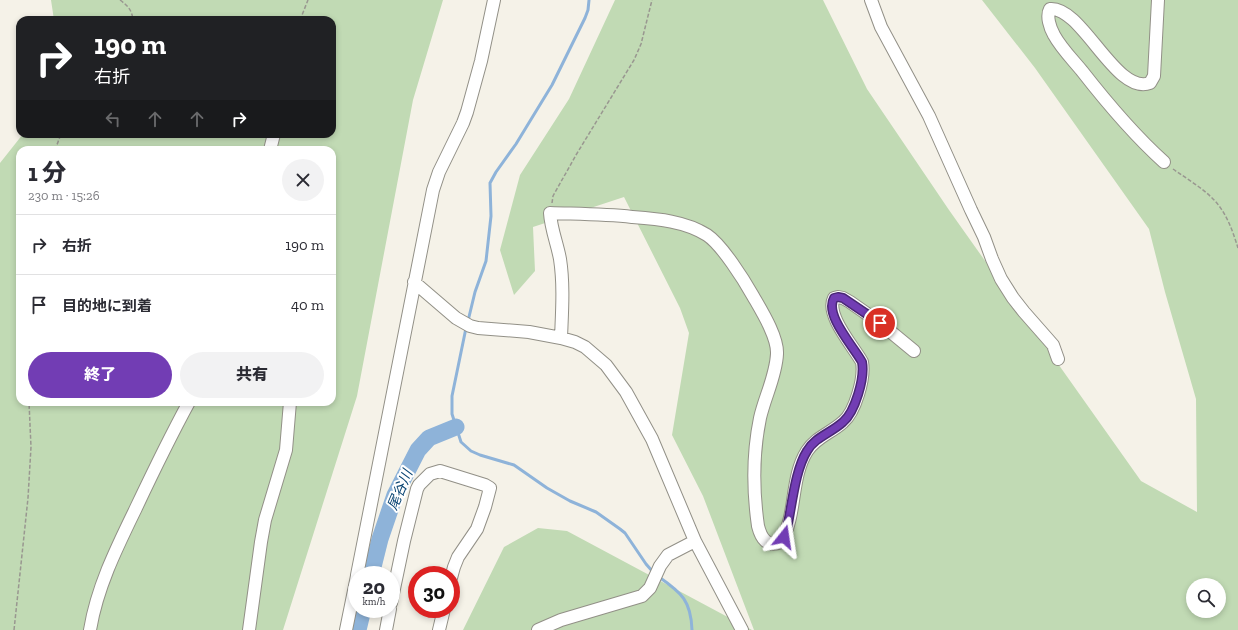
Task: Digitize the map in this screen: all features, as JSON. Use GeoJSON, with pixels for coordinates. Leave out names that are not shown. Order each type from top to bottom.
{"type":"FeatureCollection","features":[{"type":"Feature","properties":{"kind":"street"},"geometry":{"type":"LineString","coordinates":[[359,566],[433,190],[439,172],[467,112],[481,61],[494,0]]}},
{"type":"Feature","properties":{"kind":"street"},"geometry":{"type":"LineString","coordinates":[[871,0],[881,27],[929,116],[984,237],[1001,279],[1024,312],[1053,345],[1058,359]]}},
{"type":"Feature","properties":{"kind":"street"},"geometry":{"type":"LineString","coordinates":[[1158,0],[1154,76],[1147,85],[1136,84],[1118,71],[1078,25],[1070,18],[1057,9],[1050,9],[1048,15],[1050,25],[1057,40],[1091,83],[1147,147],[1164,162]]}},
{"type":"Feature","properties":{"kind":"street"},"geometry":{"type":"LineString","coordinates":[[561,338],[563,298],[560,258],[552,233],[550,213],[600,214],[672,222],[696,229],[716,243],[750,292],[771,330],[777,351],[775,369],[760,418],[756,447],[755,481],[758,526],[764,541],[770,544],[781,542],[784,537],[799,469],[807,451],[812,444],[842,423],[848,416],[854,404],[862,376],[862,362],[839,327],[833,313],[832,302],[834,298],[843,298],[850,302],[880,323],[914,351]]}},
{"type":"Feature","properties":{"kind":"street"},"geometry":{"type":"LineString","coordinates":[[414,282],[456,318],[470,326],[529,332],[575,342],[585,347],[606,365],[623,387],[652,439],[695,540],[742,630]]}},
{"type":"Feature","properties":{"kind":"street"},"geometry":{"type":"LineString","coordinates":[[90,630],[97,600],[123,534],[162,452],[187,406]]}},
{"type":"Feature","properties":{"kind":"street"},"geometry":{"type":"LineString","coordinates":[[249,630],[264,528],[286,450],[290,406]]}},
{"type":"Feature","properties":{"kind":"street"},"geometry":{"type":"LineString","coordinates":[[399,566],[417,489],[430,474],[440,471],[490,488],[477,529],[458,557],[454,566]]}},
{"type":"Feature","properties":{"kind":"street"},"geometry":{"type":"LineString","coordinates":[[538,630],[561,620],[642,596],[650,588],[660,566],[668,555],[695,540]]}},
{"type":"Feature","properties":{"kind":"street"},"geometry":{"type":"LineString","coordinates":[[346,630],[348,618]]}},
{"type":"Feature","properties":{"kind":"street"},"geometry":{"type":"LineString","coordinates":[[386,630],[388,618]]}},
{"type":"Feature","properties":{"kind":"street"},"geometry":{"type":"LineString","coordinates":[[438,630],[441,618]]}},
{"type":"Feature","properties":{"kind":"path"},"geometry":{"type":"LineString","coordinates":[[120,0],[127,5],[132,13],[132,16]]}},
{"type":"Feature","properties":{"kind":"path"},"geometry":{"type":"LineString","coordinates":[[302,16],[308,0]]}},
{"type":"Feature","properties":{"kind":"path"},"geometry":{"type":"LineString","coordinates":[[550,213],[553,196],[576,155],[634,60],[641,44],[652,0]]}},
{"type":"Feature","properties":{"kind":"path"},"geometry":{"type":"LineString","coordinates":[[1164,162],[1207,192],[1216,202],[1228,220],[1238,248]]}},
{"type":"Feature","properties":{"kind":"path"},"geometry":{"type":"LineString","coordinates":[[14,630],[28,498],[31,447],[29,406]]}},
{"type":"Feature","properties":{"kind":"green space"},"geometry":{"type":"Polygon","coordinates":[[[51,0],[443,0],[413,100],[357,396],[283,630],[0,630],[0,163],[20,138],[336,138],[336,16],[53,16],[51,0]]]}},
{"type":"Feature","properties":{"kind":"green space"},"geometry":{"type":"Polygon","coordinates":[[[615,0],[823,0],[867,89],[949,210],[1141,481],[1197,512],[1196,399],[1165,292],[1149,229],[1035,68],[982,0],[1238,0],[1238,630],[754,630],[703,496],[672,435],[689,333],[680,308],[624,197],[533,227],[535,271],[514,295],[500,250],[520,175],[569,99],[615,0]]]}},
{"type":"Feature","properties":{"kind":"green space"},"geometry":{"type":"Polygon","coordinates":[[[538,528],[567,531],[752,630],[463,630],[504,547],[538,528]]]}},
{"type":"Feature","properties":{"kind":"waterway"},"geometry":{"type":"LineString","coordinates":[[468,321],[475,292],[486,261],[491,216],[490,183],[552,85],[585,18],[589,0]]}},
{"type":"Feature","properties":{"kind":"waterway"},"geometry":{"type":"LineString","coordinates":[[466,328],[452,396],[452,414],[461,442],[471,451],[480,455],[514,465],[547,488],[570,501],[596,512],[625,533],[653,572]]}},
{"type":"Feature","properties":{"kind":"waterway","name":"尾谷川"},"geometry":{"type":"LineString","coordinates":[[373,566],[380,539],[395,495],[418,450],[429,438],[456,427]]}},
{"type":"Feature","properties":{"kind":"waterway"},"geometry":{"type":"LineString","coordinates":[[659,577],[674,588],[684,599],[690,612],[692,630]]}},
{"type":"Feature","properties":{"kind":"waterway","name":"尾谷川"},"geometry":{"type":"LineString","coordinates":[[358,630],[361,618]]}},
{"type":"Feature","properties":{"kind":"route"},"geometry":{"type":"LineString","coordinates":[[784,537],[801,463],[812,444],[842,423],[848,416],[854,404],[862,376],[862,362],[839,327],[833,313],[832,302],[834,298],[843,298],[880,323]]}}]}
